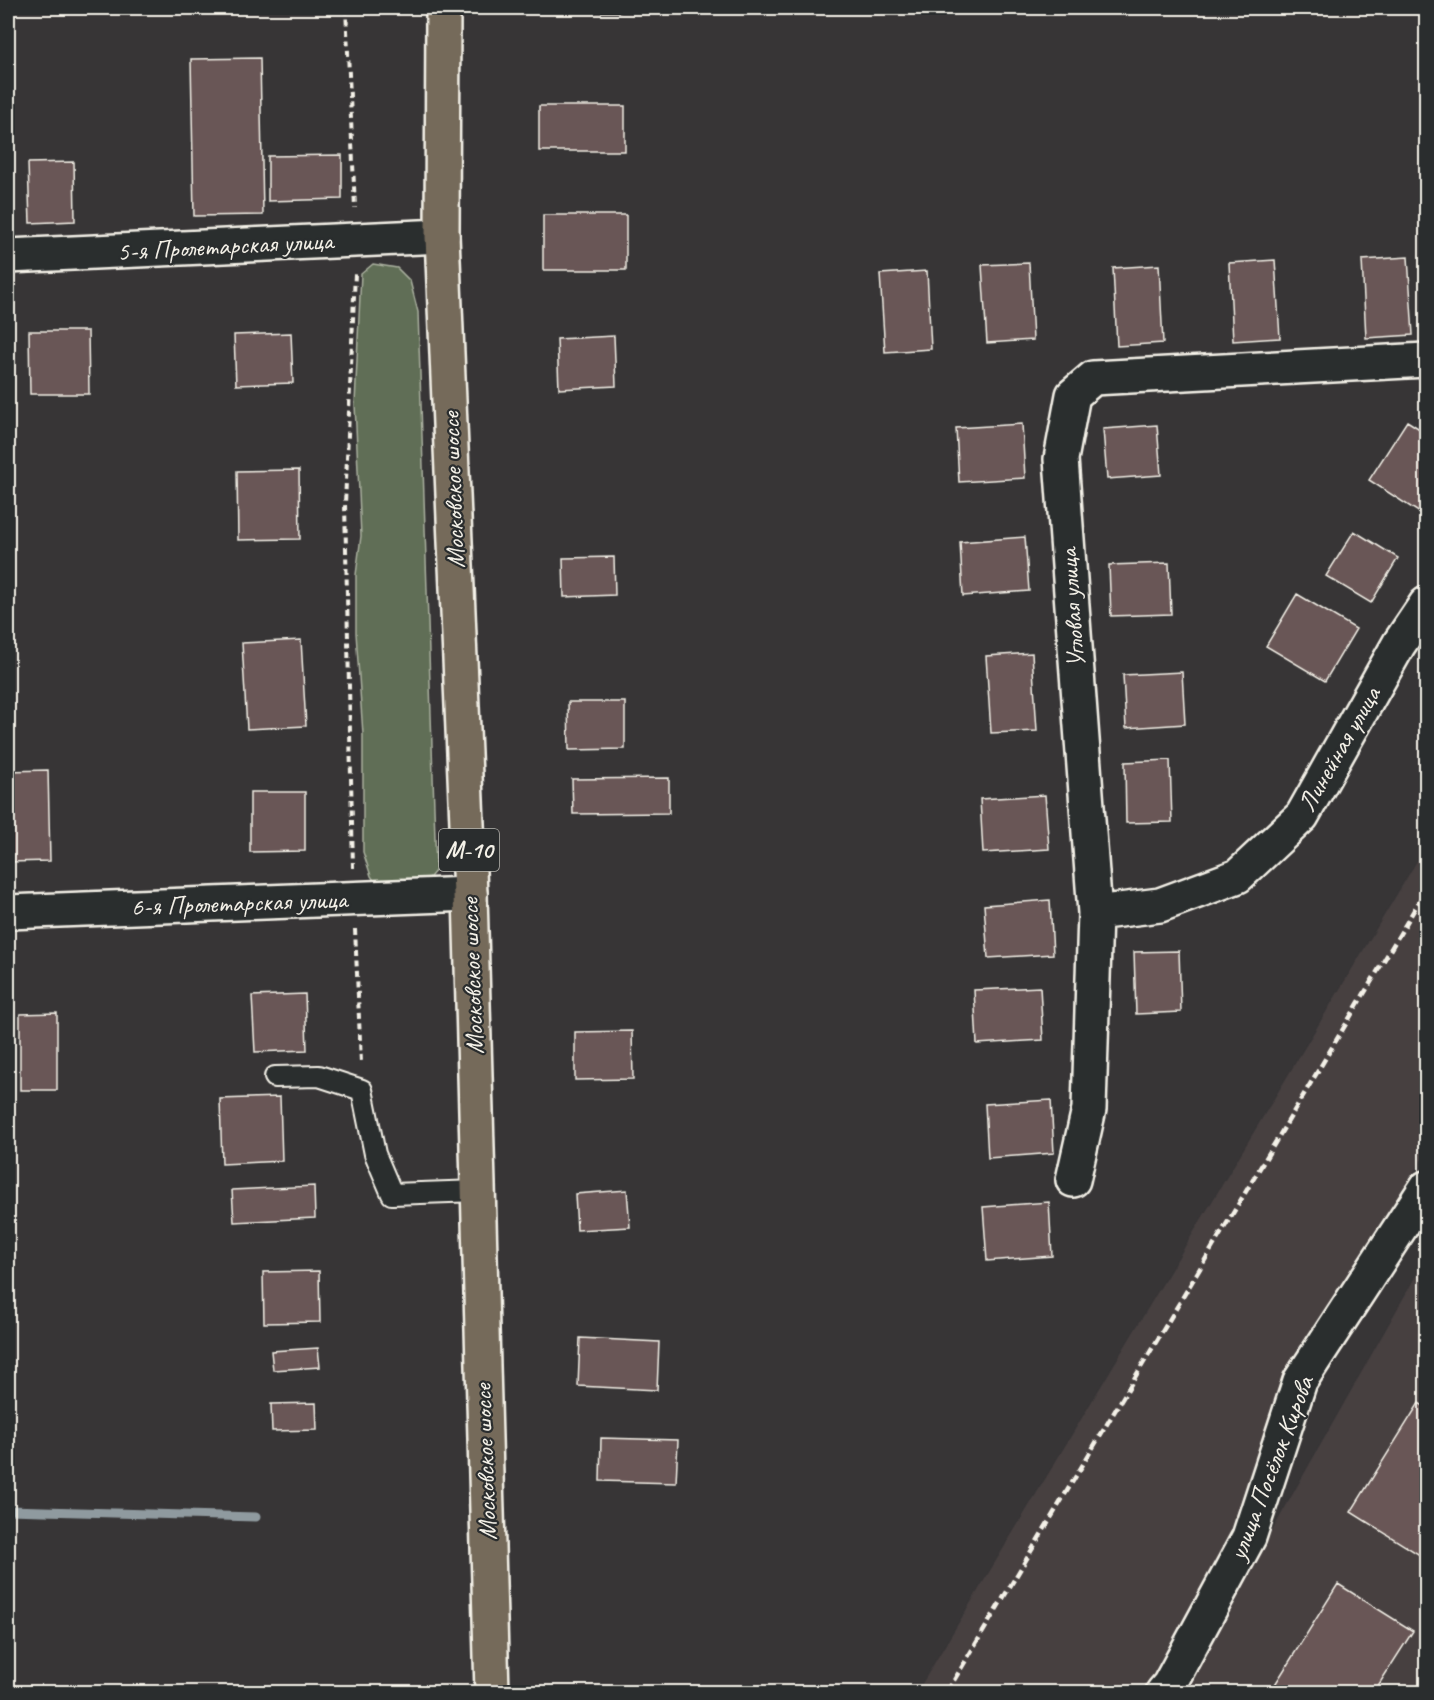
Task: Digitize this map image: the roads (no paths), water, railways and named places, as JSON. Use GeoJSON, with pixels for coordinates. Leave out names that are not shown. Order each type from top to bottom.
{"type":"FeatureCollection","features":[{"type":"Feature","properties":{"kind":"highway","name":"Московское шоссе"},"geometry":{"type":"LineString","coordinates":[[443,8],[442,236],[470,894],[492,1692]]}},
{"type":"Feature","properties":{"kind":"street","name":"5-я Пролетарская улица"},"geometry":{"type":"LineString","coordinates":[[8,256],[442,236]]}},
{"type":"Feature","properties":{"kind":"street","name":"Угловая улица"},"geometry":{"type":"LineString","coordinates":[[1073,1180],[1089,1108],[1095,913],[1062,459],[1073,395],[1093,378],[1426,360]]}},
{"type":"Feature","properties":{"kind":"street","name":"Линейная улица"},"geometry":{"type":"LineString","coordinates":[[1095,913],[1160,905],[1238,876],[1302,816],[1398,644],[1426,604]]}},
{"type":"Feature","properties":{"kind":"street","name":"6-я Пролетарская улица"},"geometry":{"type":"LineString","coordinates":[[8,912],[470,894]]}},
{"type":"Feature","properties":{"kind":"street","name":"улица Посёлок Кирова"},"geometry":{"type":"LineString","coordinates":[[1163,1692],[1169,1686],[1249,1538],[1300,1381],[1426,1188]]}},
{"type":"Feature","properties":{"kind":"lane"},"geometry":{"type":"LineString","coordinates":[[274,1077],[319,1076],[362,1090],[375,1154],[393,1194],[478,1191]]}},
{"type":"Feature","properties":{"kind":"waterway"},"geometry":{"type":"LineString","coordinates":[[8,1510],[256,1517]]}},
{"type":"Feature","properties":{"kind":"railway"},"geometry":{"type":"LineString","coordinates":[[947,1692],[1426,890]]}}]}
